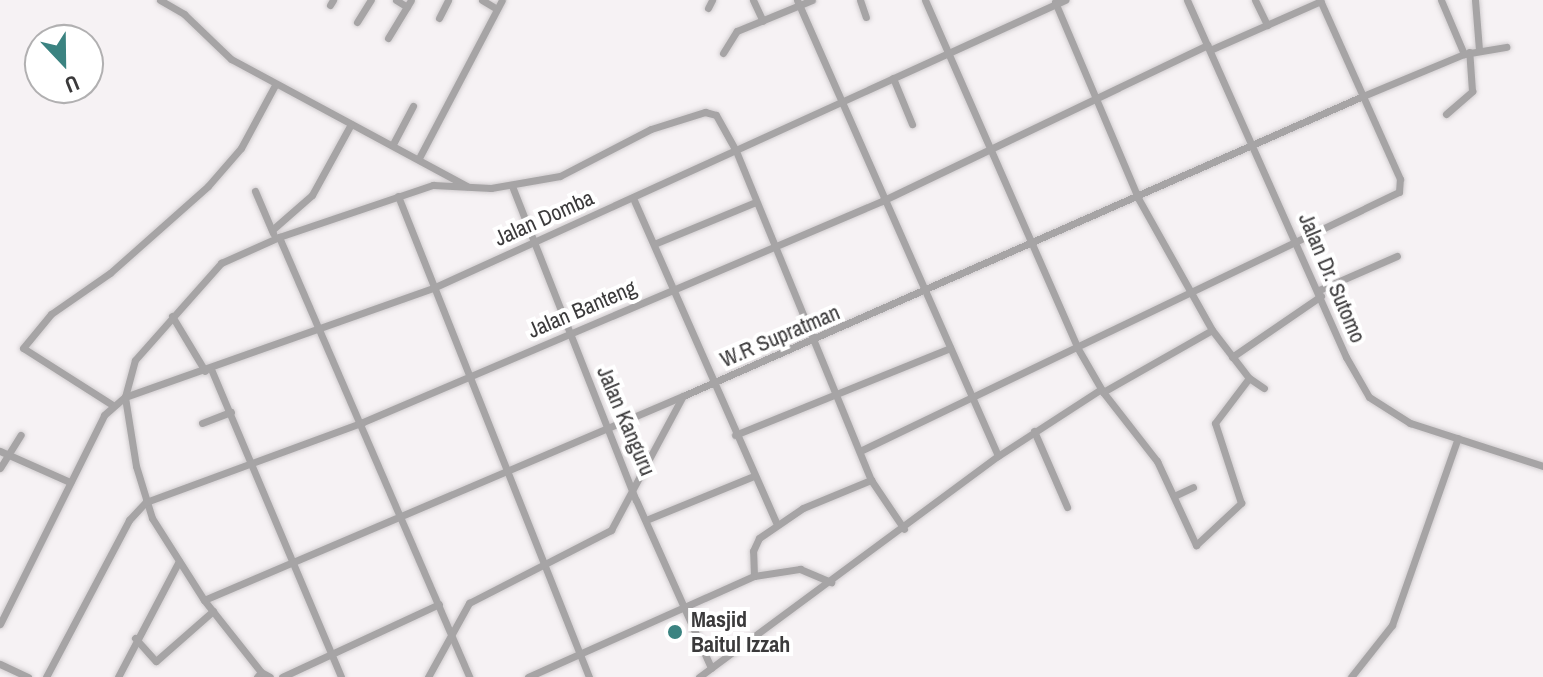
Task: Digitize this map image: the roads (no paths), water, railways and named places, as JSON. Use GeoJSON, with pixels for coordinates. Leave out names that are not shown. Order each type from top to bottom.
{"type":"FeatureCollection","features":[{"type":"Feature","properties":{"kind":"street"},"geometry":{"type":"LineString","coordinates":[[160,0],[184,14],[224,55],[468,187]]}},
{"type":"Feature","properties":{"kind":"street"},"geometry":{"type":"LineString","coordinates":[[357,22],[371,0]]}},
{"type":"Feature","properties":{"kind":"street"},"geometry":{"type":"LineString","coordinates":[[388,38],[409,3],[396,0]]}},
{"type":"Feature","properties":{"kind":"street"},"geometry":{"type":"LineString","coordinates":[[439,18],[448,0]]}},
{"type":"Feature","properties":{"kind":"street"},"geometry":{"type":"LineString","coordinates":[[482,0],[497,9]]}},
{"type":"Feature","properties":{"kind":"street"},"geometry":{"type":"LineString","coordinates":[[419,158],[502,0]]}},
{"type":"Feature","properties":{"kind":"street"},"geometry":{"type":"LineString","coordinates":[[753,0],[763,21]]}},
{"type":"Feature","properties":{"kind":"street"},"geometry":{"type":"LineString","coordinates":[[723,53],[737,31],[798,3],[812,0]]}},
{"type":"Feature","properties":{"kind":"street"},"geometry":{"type":"LineString","coordinates":[[860,0],[866,17]]}},
{"type":"Feature","properties":{"kind":"street"},"geometry":{"type":"LineString","coordinates":[[925,0],[1029,244],[1077,347],[1102,390],[1149,447],[1196,545],[1238,509],[1241,499],[1215,423],[1249,378]]}},
{"type":"Feature","properties":{"kind":"street","name":"Jalan Domba"},"geometry":{"type":"LineString","coordinates":[[111,404],[433,288],[1065,0]]}},
{"type":"Feature","properties":{"kind":"street","name":"Jalan Dr. Sutomo"},"geometry":{"type":"LineString","coordinates":[[1187,0],[1369,397],[1410,423],[1543,466]]}},
{"type":"Feature","properties":{"kind":"street"},"geometry":{"type":"LineString","coordinates":[[1255,0],[1267,25]]}},
{"type":"Feature","properties":{"kind":"street"},"geometry":{"type":"LineString","coordinates":[[860,451],[970,394],[1077,347],[1388,200],[1401,184],[1321,0]]}},
{"type":"Feature","properties":{"kind":"street","name":"Jalan Banteng"},"geometry":{"type":"LineString","coordinates":[[146,502],[363,422],[775,247],[882,201],[1096,97],[1321,0]]}},
{"type":"Feature","properties":{"kind":"street"},"geometry":{"type":"LineString","coordinates":[[1441,0],[1466,53],[1472,91],[1446,114]]}},
{"type":"Feature","properties":{"kind":"street"},"geometry":{"type":"LineString","coordinates":[[1475,0],[1479,50]]}},
{"type":"Feature","properties":{"kind":"street"},"geometry":{"type":"LineString","coordinates":[[1055,2],[1138,198],[1212,330],[1249,378],[1264,388]]}},
{"type":"Feature","properties":{"kind":"street"},"geometry":{"type":"LineString","coordinates":[[798,3],[882,201],[998,456]]}},
{"type":"Feature","properties":{"kind":"street","name":"W.R Supratman"},"geometry":{"type":"LineString","coordinates":[[204,600],[293,559],[509,470],[605,425],[815,342],[1363,96],[1466,53],[1506,47]]}},
{"type":"Feature","properties":{"kind":"street"},"geometry":{"type":"LineString","coordinates":[[893,78],[912,124]]}},
{"type":"Feature","properties":{"kind":"street"},"geometry":{"type":"LineString","coordinates":[[0,624],[111,404],[29,352],[51,314],[110,273],[208,186],[241,148],[275,85]]}},
{"type":"Feature","properties":{"kind":"street"},"geometry":{"type":"LineString","coordinates":[[393,144],[413,106]]}},
{"type":"Feature","properties":{"kind":"street"},"geometry":{"type":"LineString","coordinates":[[270,677],[259,674],[204,600],[146,502],[125,397],[135,360],[221,263],[275,235],[433,185],[512,186],[571,171],[651,129],[705,112],[716,115],[736,151],[871,480],[904,529]]}},
{"type":"Feature","properties":{"kind":"street"},"geometry":{"type":"LineString","coordinates":[[275,235],[312,195],[351,124]]}},
{"type":"Feature","properties":{"kind":"street","name":"Jalan Kanguru"},"geometry":{"type":"LineString","coordinates":[[512,186],[536,241],[605,425],[636,490],[646,520],[711,668]]}},
{"type":"Feature","properties":{"kind":"street"},"geometry":{"type":"LineString","coordinates":[[255,191],[363,422],[469,677]]}},
{"type":"Feature","properties":{"kind":"street"},"geometry":{"type":"LineString","coordinates":[[398,196],[466,377],[509,470],[589,677]]}},
{"type":"Feature","properties":{"kind":"street"},"geometry":{"type":"LineString","coordinates":[[633,198],[735,435],[777,524]]}},
{"type":"Feature","properties":{"kind":"street"},"geometry":{"type":"LineString","coordinates":[[654,244],[756,202]]}},
{"type":"Feature","properties":{"kind":"street"},"geometry":{"type":"LineString","coordinates":[[1232,357],[1320,293],[1397,256]]}},
{"type":"Feature","properties":{"kind":"street"},"geometry":{"type":"LineString","coordinates":[[172,316],[231,412],[341,677]]}},
{"type":"Feature","properties":{"kind":"street"},"geometry":{"type":"LineString","coordinates":[[699,677],[1034,431],[1212,330]]}},
{"type":"Feature","properties":{"kind":"street"},"geometry":{"type":"LineString","coordinates":[[735,435],[950,348]]}},
{"type":"Feature","properties":{"kind":"street"},"geometry":{"type":"LineString","coordinates":[[428,677],[469,603],[611,530],[636,490],[683,396]]}},
{"type":"Feature","properties":{"kind":"street"},"geometry":{"type":"LineString","coordinates":[[202,423],[231,412]]}},
{"type":"Feature","properties":{"kind":"street"},"geometry":{"type":"LineString","coordinates":[[1034,431],[1067,507]]}},
{"type":"Feature","properties":{"kind":"street"},"geometry":{"type":"LineString","coordinates":[[0,468],[4,453],[21,435]]}},
{"type":"Feature","properties":{"kind":"street"},"geometry":{"type":"LineString","coordinates":[[1351,677],[1392,625],[1458,438]]}},
{"type":"Feature","properties":{"kind":"street"},"geometry":{"type":"LineString","coordinates":[[4,453],[70,482]]}},
{"type":"Feature","properties":{"kind":"street"},"geometry":{"type":"LineString","coordinates":[[646,520],[754,476]]}},
{"type":"Feature","properties":{"kind":"street"},"geometry":{"type":"LineString","coordinates":[[754,576],[755,544],[777,524],[852,484],[871,480]]}},
{"type":"Feature","properties":{"kind":"street"},"geometry":{"type":"LineString","coordinates":[[1174,496],[1193,487]]}},
{"type":"Feature","properties":{"kind":"street"},"geometry":{"type":"LineString","coordinates":[[46,677],[129,520],[146,502]]}},
{"type":"Feature","properties":{"kind":"street"},"geometry":{"type":"LineString","coordinates":[[118,677],[135,638],[179,561]]}},
{"type":"Feature","properties":{"kind":"street"},"geometry":{"type":"LineString","coordinates":[[528,677],[754,576],[800,569],[831,582]]}},
{"type":"Feature","properties":{"kind":"street"},"geometry":{"type":"LineString","coordinates":[[282,677],[439,604]]}},
{"type":"Feature","properties":{"kind":"street"},"geometry":{"type":"LineString","coordinates":[[135,638],[156,661],[213,611]]}},
{"type":"Feature","properties":{"kind":"street"},"geometry":{"type":"LineString","coordinates":[[0,664],[28,677]]}},
{"type":"Feature","properties":{"kind":"place","name":"Masjid Baitul Izzah"},"geometry":{"type":"Point","coordinates":[675,632]}}]}
